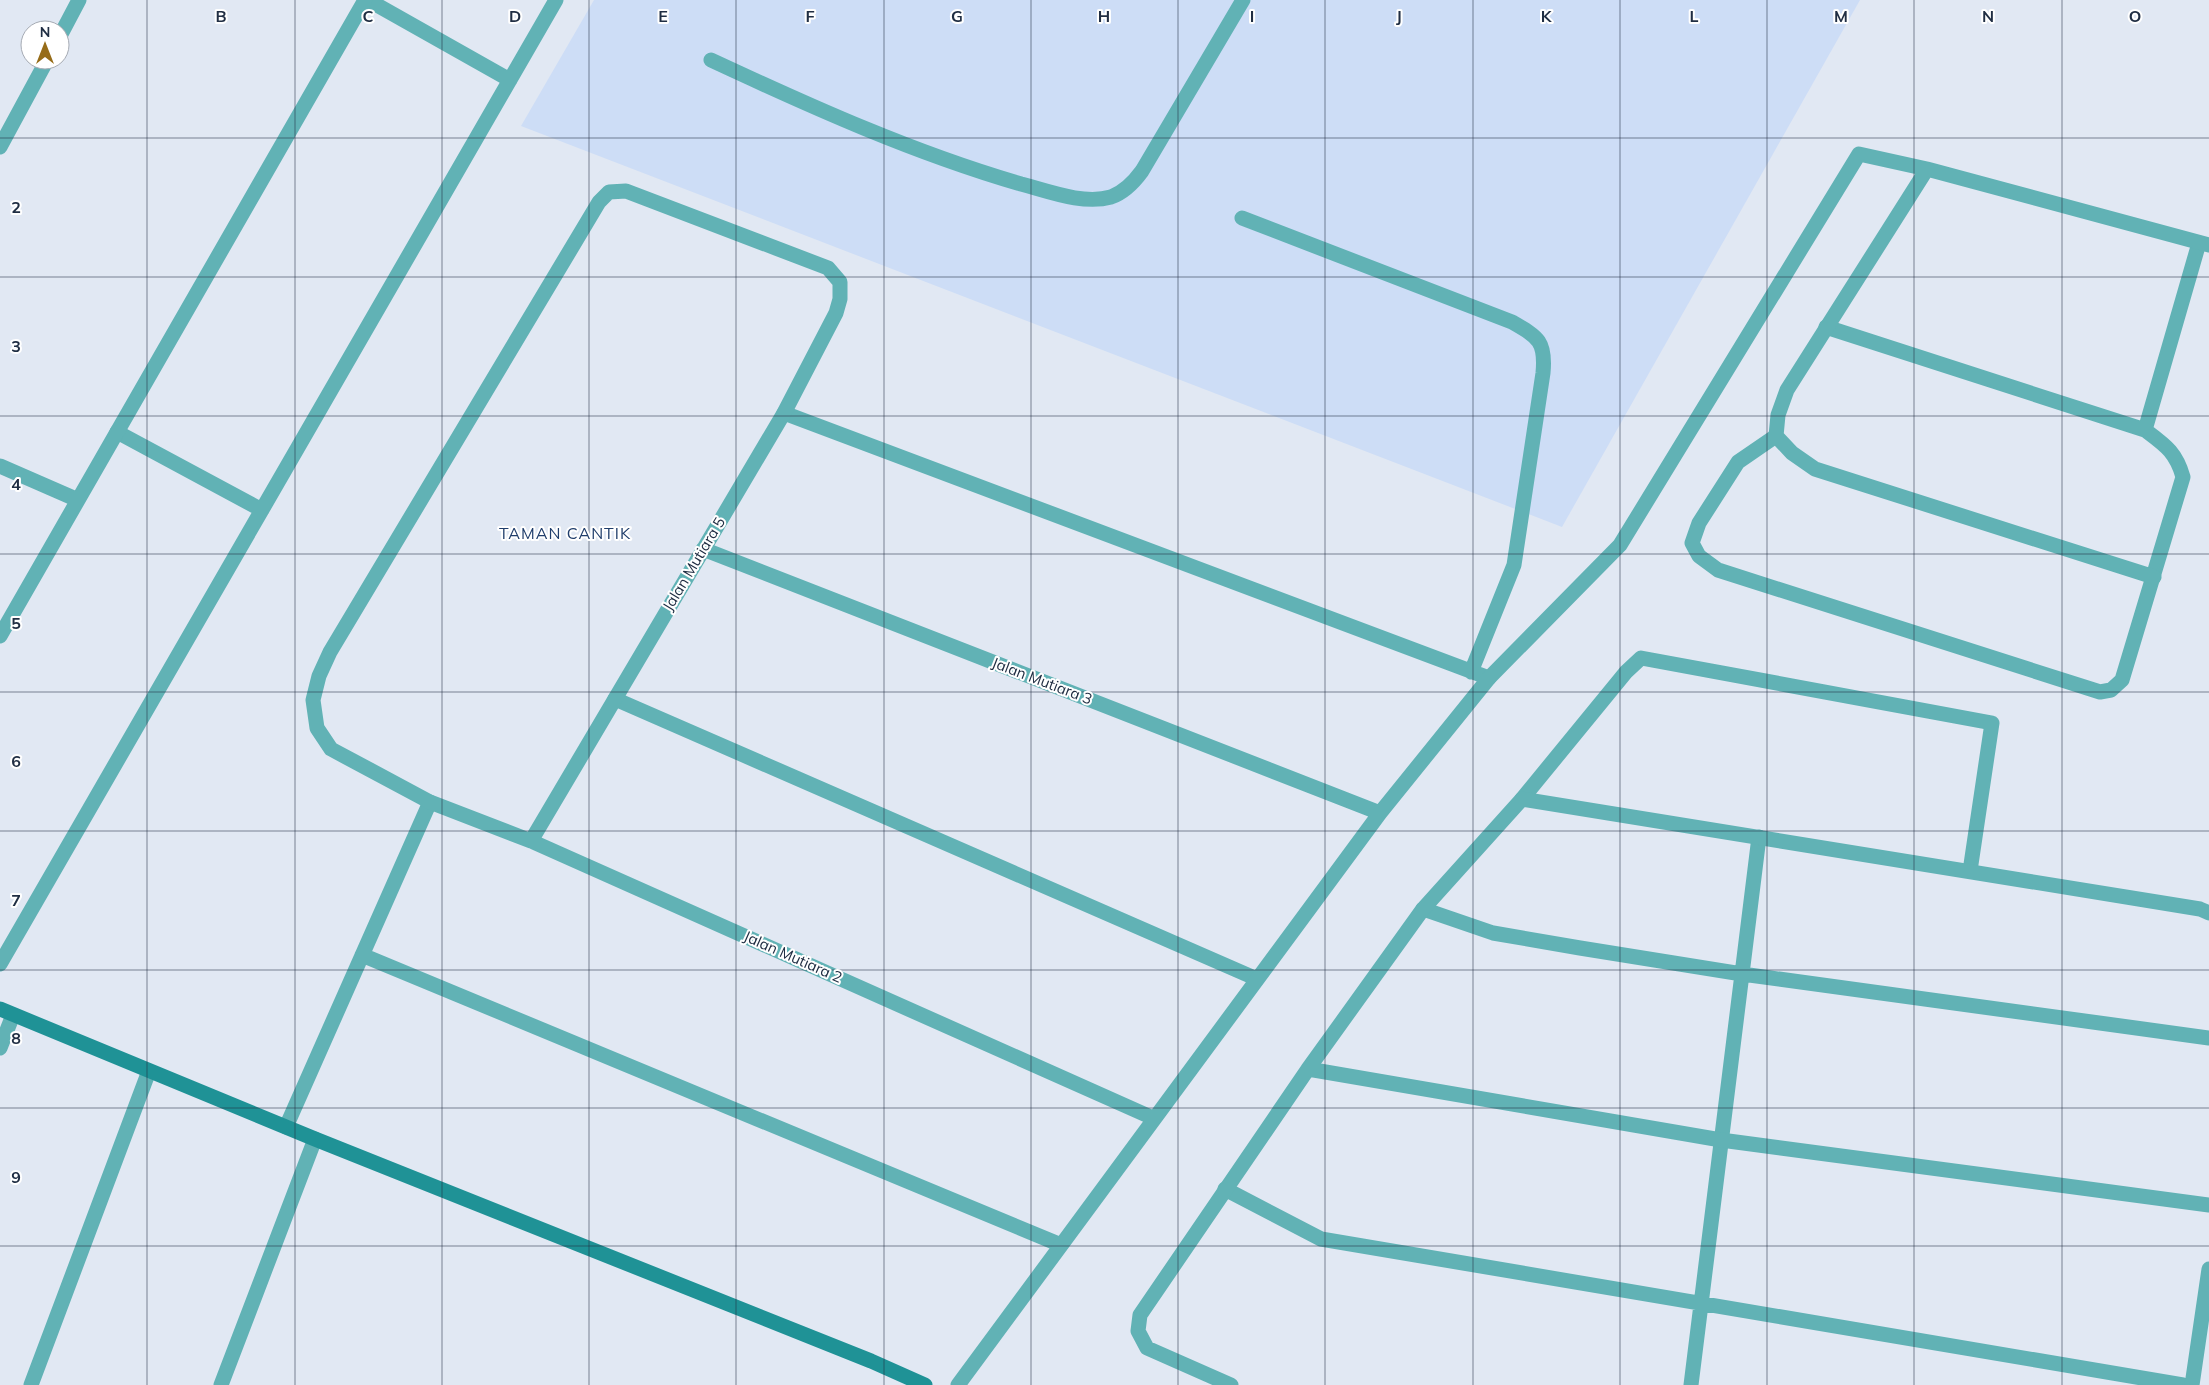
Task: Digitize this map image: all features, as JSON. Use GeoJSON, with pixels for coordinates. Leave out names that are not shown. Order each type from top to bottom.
{"type":"FeatureCollection","features":[{"type":"Feature","properties":{"kind":"street"},"geometry":{"type":"LineString","coordinates":[[69,20],[80,0]]}},
{"type":"Feature","properties":{"kind":"street"},"geometry":{"type":"LineString","coordinates":[[0,636],[366,0],[510,80]]}},
{"type":"Feature","properties":{"kind":"street"},"geometry":{"type":"LineString","coordinates":[[0,964],[556,0]]}},
{"type":"Feature","properties":{"kind":"street"},"geometry":{"type":"LineString","coordinates":[[711,60],[816,109],[970,169],[1061,195],[1093,199],[1111,197],[1130,187],[1142,171],[1243,0]]}},
{"type":"Feature","properties":{"kind":"street"},"geometry":{"type":"LineString","coordinates":[[0,147],[42,70]]}},
{"type":"Feature","properties":{"kind":"street"},"geometry":{"type":"LineString","coordinates":[[958,1385],[1153,1118],[1380,813],[1489,678],[1620,545],[1859,154],[1928,169],[2204,244],[2145,430]]}},
{"type":"Feature","properties":{"kind":"street"},"geometry":{"type":"LineString","coordinates":[[1928,169],[1787,390],[1778,415],[1776,436],[1792,453],[1815,469],[2154,577]]}},
{"type":"Feature","properties":{"kind":"street","name":"Jalan Mutiara 2"},"geometry":{"type":"LineString","coordinates":[[840,282],[828,268],[810,259],[626,191],[609,192],[599,202],[330,652],[319,676],[314,700],[317,728],[331,749],[430,802],[531,840],[1153,1118]]}},
{"type":"Feature","properties":{"kind":"street"},"geometry":{"type":"LineString","coordinates":[[1242,218],[1512,322],[1540,341],[1543,349],[1543,373],[1514,565],[1471,672]]}},
{"type":"Feature","properties":{"kind":"street","name":"Jalan Mutiara 5"},"geometry":{"type":"LineString","coordinates":[[531,840],[784,413],[836,313],[840,299],[840,282]]}},
{"type":"Feature","properties":{"kind":"street"},"geometry":{"type":"LineString","coordinates":[[1776,436],[1738,462],[1699,523],[1692,543],[1699,556],[1718,570],[2100,692],[2111,690],[2122,680],[2183,477],[2178,459],[2167,446],[2145,430],[1826,328]]}},
{"type":"Feature","properties":{"kind":"street"},"geometry":{"type":"LineString","coordinates":[[784,413],[1489,678]]}},
{"type":"Feature","properties":{"kind":"street"},"geometry":{"type":"LineString","coordinates":[[117,432],[262,510]]}},
{"type":"Feature","properties":{"kind":"street"},"geometry":{"type":"LineString","coordinates":[[0,466],[78,500]]}},
{"type":"Feature","properties":{"kind":"street","name":"Jalan Mutiara 3"},"geometry":{"type":"LineString","coordinates":[[703,549],[1380,813]]}},
{"type":"Feature","properties":{"kind":"street"},"geometry":{"type":"LineString","coordinates":[[1231,1385],[1146,1348],[1138,1331],[1140,1315],[1308,1069],[1423,909],[1522,799],[1626,672],[1641,658],[1992,723],[1970,871]]}},
{"type":"Feature","properties":{"kind":"street"},"geometry":{"type":"LineString","coordinates":[[615,699],[1257,979]]}},
{"type":"Feature","properties":{"kind":"street"},"geometry":{"type":"LineString","coordinates":[[1522,799],[2200,909],[2209,913]]}},
{"type":"Feature","properties":{"kind":"street"},"geometry":{"type":"LineString","coordinates":[[286,1127],[430,802]]}},
{"type":"Feature","properties":{"kind":"street"},"geometry":{"type":"LineString","coordinates":[[1691,1385],[1759,837]]}},
{"type":"Feature","properties":{"kind":"street"},"geometry":{"type":"LineString","coordinates":[[1423,909],[1493,933],[1742,974],[2209,1038]]}},
{"type":"Feature","properties":{"kind":"street"},"geometry":{"type":"LineString","coordinates":[[362,955],[1061,1245]]}},
{"type":"Feature","properties":{"kind":"street"},"geometry":{"type":"LineString","coordinates":[[0,1048],[6,1012],[315,1139],[871,1361],[925,1385]]}},
{"type":"Feature","properties":{"kind":"street"},"geometry":{"type":"LineString","coordinates":[[1308,1069],[1721,1140],[2209,1205]]}},
{"type":"Feature","properties":{"kind":"street"},"geometry":{"type":"LineString","coordinates":[[31,1385],[149,1071]]}},
{"type":"Feature","properties":{"kind":"street"},"geometry":{"type":"LineString","coordinates":[[221,1385],[315,1139]]}},
{"type":"Feature","properties":{"kind":"street"},"geometry":{"type":"LineString","coordinates":[[1225,1189],[1321,1239],[2183,1385]]}},
{"type":"Feature","properties":{"kind":"street"},"geometry":{"type":"LineString","coordinates":[[2192,1385],[2209,1270]]}},
{"type":"Feature","properties":{"kind":"shaded area"},"geometry":{"type":"Polygon","coordinates":[[[594,0],[1860,0],[1562,527],[521,126],[594,0]]]}},
{"type":"Feature","properties":{"kind":"district","name":"TAMAN CANTIK"},"geometry":{"type":"Point","coordinates":[565,533]}}]}
